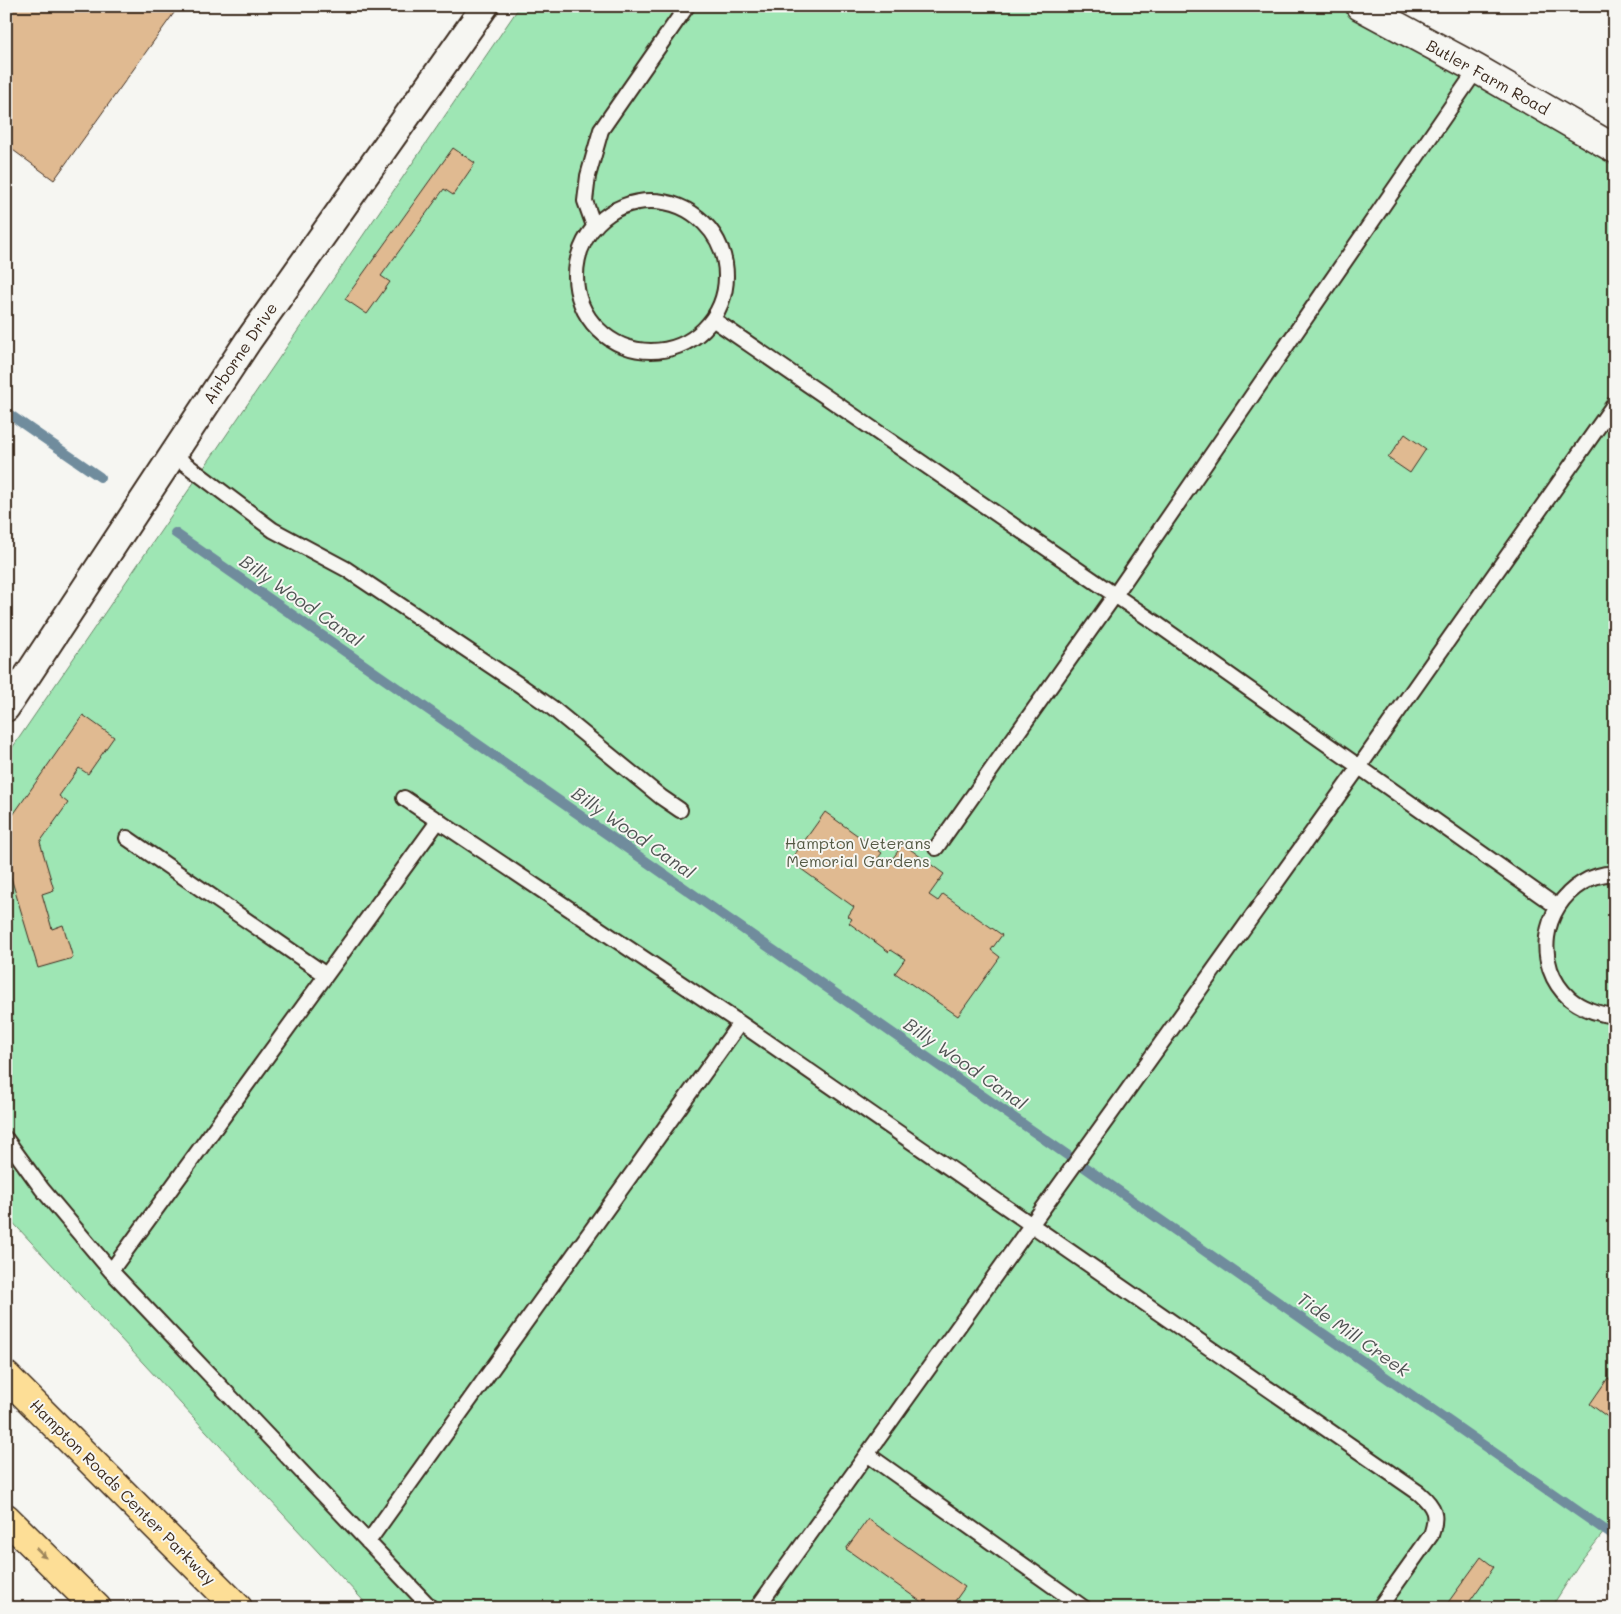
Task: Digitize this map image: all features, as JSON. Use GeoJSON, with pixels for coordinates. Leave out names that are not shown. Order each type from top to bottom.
{"type":"FeatureCollection","features":[{"type":"Feature","properties":{"kind":"main road","name":"Hampton Roads Center Parkway"},"geometry":{"type":"LineString","coordinates":[[6,1376],[238,1608]]}},
{"type":"Feature","properties":{"kind":"main road"},"geometry":{"type":"LineString","coordinates":[[6,1518],[97,1608]]}},
{"type":"Feature","properties":{"kind":"street","name":"Airborne Drive"},"geometry":{"type":"LineString","coordinates":[[6,708],[248,341],[485,6]]}},
{"type":"Feature","properties":{"kind":"street","name":"Butler Farm Road"},"geometry":{"type":"LineString","coordinates":[[1360,6],[1476,69],[1615,149]]}},
{"type":"Feature","properties":{"kind":"lane"},"geometry":{"type":"LineString","coordinates":[[594,226],[585,200],[588,176],[601,130],[687,6]]}},
{"type":"Feature","properties":{"kind":"lane"},"geometry":{"type":"LineString","coordinates":[[936,848],[1115,595],[1476,69]]}},
{"type":"Feature","properties":{"kind":"lane"},"geometry":{"type":"LineString","coordinates":[[663,201],[687,209],[708,225],[721,247],[727,272],[724,297],[714,320],[696,337],[674,349],[650,352],[626,348],[605,336],[588,318],[578,296],[577,287],[576,271],[581,247],[594,226],[613,210],[637,202],[663,201]]}},
{"type":"Feature","properties":{"kind":"lane"},"geometry":{"type":"LineString","coordinates":[[714,320],[1115,595],[1556,906]]}},
{"type":"Feature","properties":{"kind":"lane"},"geometry":{"type":"LineString","coordinates":[[757,1608],[1054,1190],[1359,767],[1615,403]]}},
{"type":"Feature","properties":{"kind":"lane"},"geometry":{"type":"LineString","coordinates":[[172,454],[273,530],[346,568],[490,664],[551,707],[660,797],[680,810]]}},
{"type":"Feature","properties":{"kind":"lane"},"geometry":{"type":"LineString","coordinates":[[404,798],[740,1023],[1428,1501],[1434,1511],[1435,1522],[1431,1535],[1379,1608]]}},
{"type":"Feature","properties":{"kind":"lane"},"geometry":{"type":"LineString","coordinates":[[111,1271],[439,820]]}},
{"type":"Feature","properties":{"kind":"lane"},"geometry":{"type":"LineString","coordinates":[[127,838],[326,975]]}},
{"type":"Feature","properties":{"kind":"lane"},"geometry":{"type":"LineString","coordinates":[[1615,874],[1590,878],[1571,889],[1556,906],[1546,929],[1546,954],[1554,978],[1569,998],[1590,1011],[1615,1016]]}},
{"type":"Feature","properties":{"kind":"lane"},"geometry":{"type":"LineString","coordinates":[[368,1542],[740,1023]]}},
{"type":"Feature","properties":{"kind":"lane"},"geometry":{"type":"LineString","coordinates":[[6,1139],[42,1188],[111,1271],[431,1608]]}},
{"type":"Feature","properties":{"kind":"lane"},"geometry":{"type":"LineString","coordinates":[[867,1454],[1084,1608]]}},
{"type":"Feature","properties":{"kind":"green space","name":"Hampton Veterans Memorial Gardens"},"geometry":{"type":"Polygon","coordinates":[[[520,6],[1352,6],[1615,161],[1615,1518],[1579,1564],[1551,1608],[370,1608],[6,1215],[6,757],[520,6]]]}},
{"type":"Feature","properties":{"kind":"building"},"geometry":{"type":"Polygon","coordinates":[[[6,6],[179,6],[54,180],[6,145],[6,6]]]}},
{"type":"Feature","properties":{"kind":"building"},"geometry":{"type":"Polygon","coordinates":[[[453,148],[475,163],[453,195],[444,189],[381,276],[390,282],[367,314],[345,299],[453,148]]]}},
{"type":"Feature","properties":{"kind":"building"},"geometry":{"type":"Polygon","coordinates":[[[1405,434],[1426,449],[1410,473],[1388,458],[1405,434]]]}},
{"type":"Feature","properties":{"kind":"building"},"geometry":{"type":"Polygon","coordinates":[[[83,715],[114,737],[88,774],[79,768],[59,796],[68,803],[40,842],[54,890],[42,894],[52,929],[63,925],[73,958],[38,968],[6,861],[6,825],[83,715]]]}},
{"type":"Feature","properties":{"kind":"building"},"geometry":{"type":"Polygon","coordinates":[[[825,812],[882,853],[878,858],[888,865],[903,844],[944,874],[929,895],[938,901],[943,894],[1002,935],[991,950],[1000,957],[958,1016],[895,973],[905,959],[891,950],[889,952],[849,923],[852,919],[848,916],[854,907],[790,861],[825,812]]]}},
{"type":"Feature","properties":{"kind":"building"},"geometry":{"type":"Polygon","coordinates":[[[1608,1378],[1615,1383],[1613,1421],[1590,1404],[1608,1378]]]}},
{"type":"Feature","properties":{"kind":"building"},"geometry":{"type":"Polygon","coordinates":[[[868,1519],[965,1587],[950,1608],[930,1608],[846,1549],[868,1519]]]}},
{"type":"Feature","properties":{"kind":"building"},"geometry":{"type":"Polygon","coordinates":[[[1481,1557],[1494,1567],[1465,1608],[1444,1608],[1481,1557]]]}},
{"type":"Feature","properties":{"kind":"waterway","name":"Billy Wood Canal"},"geometry":{"type":"LineString","coordinates":[[6,412],[100,477]]}},
{"type":"Feature","properties":{"kind":"waterway","name":"Billy Wood Canal"},"geometry":{"type":"LineString","coordinates":[[175,533],[1615,1537]]}},
{"type":"Feature","properties":{"kind":"water label","name":"Tide Mill Creek"},"geometry":{"type":"Point","coordinates":[1353,1335]}}]}
